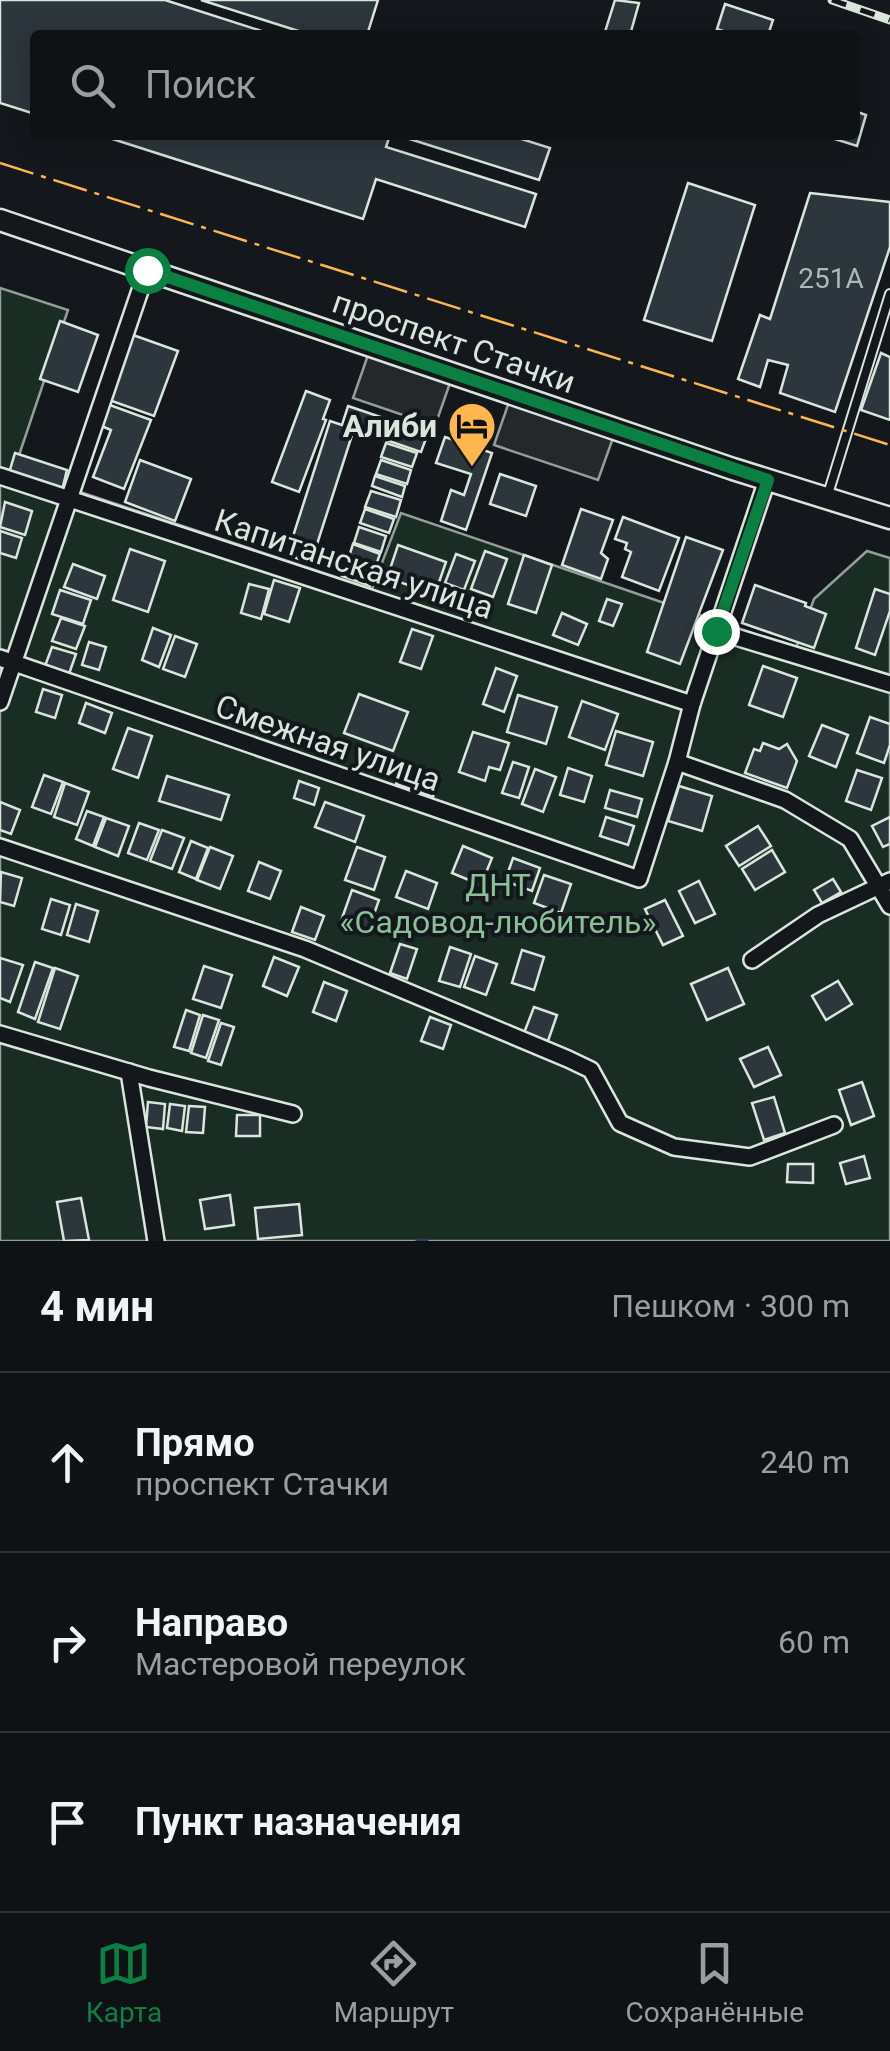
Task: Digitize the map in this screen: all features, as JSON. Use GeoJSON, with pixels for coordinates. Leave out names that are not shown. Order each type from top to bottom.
{"type":"FeatureCollection","features":[{"type":"Feature","properties":{"kind":"street","name":"проспект Стачки"},"geometry":{"type":"LineString","coordinates":[[0,220],[890,518]]}},
{"type":"Feature","properties":{"kind":"street"},"geometry":{"type":"LineString","coordinates":[[0,702],[7,660],[68,499],[147,270]]}},
{"type":"Feature","properties":{"kind":"street","name":"Капитанская улица"},"geometry":{"type":"LineString","coordinates":[[0,476],[692,704]]}},
{"type":"Feature","properties":{"kind":"street"},"geometry":{"type":"LineString","coordinates":[[768,480],[692,704],[678,762],[785,800],[850,839],[884,883],[890,906]]}},
{"type":"Feature","properties":{"kind":"street"},"geometry":{"type":"LineString","coordinates":[[716,631],[890,684]]}},
{"type":"Feature","properties":{"kind":"street","name":"Смежная улица"},"geometry":{"type":"LineString","coordinates":[[7,660],[638,880],[678,762]]}},
{"type":"Feature","properties":{"kind":"street"},"geometry":{"type":"LineString","coordinates":[[0,847],[305,949],[568,1058],[591,1070],[620,1124],[674,1148],[750,1157],[834,1125]]}},
{"type":"Feature","properties":{"kind":"street"},"geometry":{"type":"LineString","coordinates":[[752,960],[818,916],[884,883]]}},
{"type":"Feature","properties":{"kind":"street"},"geometry":{"type":"LineString","coordinates":[[0,1034],[293,1114]]}},
{"type":"Feature","properties":{"kind":"street"},"geometry":{"type":"LineString","coordinates":[[129,1072],[156,1241]]}},
{"type":"Feature","properties":{"kind":"lane"},"geometry":{"type":"LineString","coordinates":[[827,498],[890,294]]}},
{"type":"Feature","properties":{"kind":"green space","name":"ДНТ «Садовод-любитель»"},"geometry":{"type":"Polygon","coordinates":[[[0,288],[68,310],[14,470],[372,589],[401,513],[796,648],[814,599],[867,551],[890,558],[890,1241],[0,1241],[0,288]]]}},
{"type":"Feature","properties":{"kind":"shaded area"},"geometry":{"type":"Polygon","coordinates":[[[368,355],[450,383],[435,426],[353,398],[368,355]]]}},
{"type":"Feature","properties":{"kind":"shaded area"},"geometry":{"type":"Polygon","coordinates":[[[509,402],[613,438],[598,480],[494,445],[509,402]]]}},
{"type":"Feature","properties":{"kind":"building"},"geometry":{"type":"Polygon","coordinates":[[[0,0],[165,0],[258,30],[30,30],[30,112],[0,103],[0,0]]]}},
{"type":"Feature","properties":{"kind":"building"},"geometry":{"type":"Polygon","coordinates":[[[201,0],[378,0],[369,30],[295,30],[201,0]]]}},
{"type":"Feature","properties":{"kind":"building"},"geometry":{"type":"Polygon","coordinates":[[[615,0],[639,3],[631,30],[606,30],[615,0]]]}},
{"type":"Feature","properties":{"kind":"building"},"geometry":{"type":"Polygon","coordinates":[[[725,4],[773,20],[770,30],[717,29],[725,4]]]}},
{"type":"Feature","properties":{"kind":"building"},"geometry":{"type":"Polygon","coordinates":[[[860,113],[866,115],[860,136],[860,113]]]}},
{"type":"Feature","properties":{"kind":"building"},"geometry":{"type":"Polygon","coordinates":[[[116,140],[388,140],[386,147],[536,194],[525,227],[376,179],[363,219],[116,140]]]}},
{"type":"Feature","properties":{"kind":"building"},"geometry":{"type":"Polygon","coordinates":[[[413,140],[525,140],[550,148],[539,180],[413,140]]]}},
{"type":"Feature","properties":{"kind":"building"},"geometry":{"type":"Polygon","coordinates":[[[688,183],[755,205],[712,341],[644,320],[688,183]]]}},
{"type":"Feature","properties":{"kind":"building"},"geometry":{"type":"Polygon","coordinates":[[[810,193],[890,202],[890,247],[835,412],[780,393],[788,365],[768,360],[760,387],[738,379],[760,315],[770,319],[810,193]]]}},
{"type":"Feature","properties":{"kind":"building"},"geometry":{"type":"Polygon","coordinates":[[[60,321],[98,335],[78,392],[40,379],[60,321]]]}},
{"type":"Feature","properties":{"kind":"building"},"geometry":{"type":"Polygon","coordinates":[[[133,335],[178,351],[154,416],[109,400],[133,335]]]}},
{"type":"Feature","properties":{"kind":"building"},"geometry":{"type":"Polygon","coordinates":[[[881,353],[890,357],[890,420],[861,410],[881,353]]]}},
{"type":"Feature","properties":{"kind":"building"},"geometry":{"type":"Polygon","coordinates":[[[306,391],[330,400],[299,492],[272,482],[306,391]]]}},
{"type":"Feature","properties":{"kind":"building"},"geometry":{"type":"Polygon","coordinates":[[[107,404],[151,420],[124,489],[93,477],[111,430],[99,425],[107,404]]]}},
{"type":"Feature","properties":{"kind":"building"},"geometry":{"type":"Polygon","coordinates":[[[348,406],[428,433],[421,452],[342,425],[348,406]]]}},
{"type":"Feature","properties":{"kind":"building"},"geometry":{"type":"Polygon","coordinates":[[[330,421],[354,429],[311,563],[287,555],[330,421]]]}},
{"type":"Feature","properties":{"kind":"building"},"geometry":{"type":"Polygon","coordinates":[[[445,437],[492,453],[466,530],[441,521],[451,490],[464,495],[471,474],[436,463],[445,437]]]}},
{"type":"Feature","properties":{"kind":"building"},"geometry":{"type":"Polygon","coordinates":[[[386,443],[417,453],[412,467],[381,457],[386,443]]]}},
{"type":"Feature","properties":{"kind":"building"},"geometry":{"type":"Polygon","coordinates":[[[15,453],[67,470],[62,490],[9,473],[15,453]]]}},
{"type":"Feature","properties":{"kind":"building"},"geometry":{"type":"Polygon","coordinates":[[[140,460],[191,479],[175,521],[125,502],[140,460]]]}},
{"type":"Feature","properties":{"kind":"building"},"geometry":{"type":"Polygon","coordinates":[[[381,460],[411,470],[407,484],[376,474],[381,460]]]}},
{"type":"Feature","properties":{"kind":"building"},"geometry":{"type":"Polygon","coordinates":[[[500,474],[536,486],[526,516],[490,504],[500,474]]]}},
{"type":"Feature","properties":{"kind":"building"},"geometry":{"type":"Polygon","coordinates":[[[375,476],[405,486],[402,497],[372,486],[375,476]]]}},
{"type":"Feature","properties":{"kind":"building"},"geometry":{"type":"Polygon","coordinates":[[[371,491],[401,500],[396,517],[365,507],[371,491]]]}},
{"type":"Feature","properties":{"kind":"building"},"geometry":{"type":"Polygon","coordinates":[[[5,502],[32,511],[25,535],[0,527],[5,502]]]}},
{"type":"Feature","properties":{"kind":"building"},"geometry":{"type":"Polygon","coordinates":[[[365,509],[394,519],[389,533],[360,523],[365,509]]]}},
{"type":"Feature","properties":{"kind":"building"},"geometry":{"type":"Polygon","coordinates":[[[581,509],[613,520],[601,553],[608,559],[601,579],[562,565],[581,509]]]}},
{"type":"Feature","properties":{"kind":"building"},"geometry":{"type":"Polygon","coordinates":[[[623,517],[679,538],[659,591],[622,577],[631,552],[625,549],[627,543],[615,539],[623,517]]]}},
{"type":"Feature","properties":{"kind":"building"},"geometry":{"type":"Polygon","coordinates":[[[359,527],[386,536],[381,552],[354,543],[359,527]]]}},
{"type":"Feature","properties":{"kind":"building"},"geometry":{"type":"Polygon","coordinates":[[[0,531],[22,538],[16,558],[0,553],[0,531]]]}},
{"type":"Feature","properties":{"kind":"building"},"geometry":{"type":"Polygon","coordinates":[[[686,537],[723,550],[680,664],[647,652],[686,537]]]}},
{"type":"Feature","properties":{"kind":"building"},"geometry":{"type":"Polygon","coordinates":[[[353,544],[380,554],[376,565],[349,557],[353,544]]]}},
{"type":"Feature","properties":{"kind":"building"},"geometry":{"type":"Polygon","coordinates":[[[398,545],[446,562],[435,594],[387,578],[398,545]]]}},
{"type":"Feature","properties":{"kind":"building"},"geometry":{"type":"Polygon","coordinates":[[[130,549],[165,561],[148,612],[113,600],[130,549]]]}},
{"type":"Feature","properties":{"kind":"building"},"geometry":{"type":"Polygon","coordinates":[[[485,551],[507,559],[493,597],[471,589],[485,551]]]}},
{"type":"Feature","properties":{"kind":"building"},"geometry":{"type":"Polygon","coordinates":[[[456,554],[475,561],[464,590],[445,583],[456,554]]]}},
{"type":"Feature","properties":{"kind":"building"},"geometry":{"type":"Polygon","coordinates":[[[524,555],[552,565],[536,613],[508,604],[524,555]]]}},
{"type":"Feature","properties":{"kind":"building"},"geometry":{"type":"Polygon","coordinates":[[[347,560],[375,570],[370,586],[342,576],[347,560]]]}},
{"type":"Feature","properties":{"kind":"building"},"geometry":{"type":"Polygon","coordinates":[[[73,564],[105,576],[97,599],[64,587],[73,564]]]}},
{"type":"Feature","properties":{"kind":"building"},"geometry":{"type":"Polygon","coordinates":[[[274,580],[300,588],[289,622],[264,614],[274,580]]]}},
{"type":"Feature","properties":{"kind":"building"},"geometry":{"type":"Polygon","coordinates":[[[249,584],[269,589],[261,619],[241,613],[249,584]]]}},
{"type":"Feature","properties":{"kind":"building"},"geometry":{"type":"Polygon","coordinates":[[[755,585],[826,614],[814,648],[742,623],[755,585]]]}},
{"type":"Feature","properties":{"kind":"building"},"geometry":{"type":"Polygon","coordinates":[[[875,589],[890,594],[890,611],[875,655],[856,648],[875,589]]]}},
{"type":"Feature","properties":{"kind":"building"},"geometry":{"type":"Polygon","coordinates":[[[60,590],[91,600],[83,624],[52,614],[60,590]]]}},
{"type":"Feature","properties":{"kind":"building"},"geometry":{"type":"Polygon","coordinates":[[[607,599],[622,604],[613,626],[599,621],[607,599]]]}},
{"type":"Feature","properties":{"kind":"building"},"geometry":{"type":"Polygon","coordinates":[[[562,613],[587,624],[578,645],[553,635],[562,613]]]}},
{"type":"Feature","properties":{"kind":"building"},"geometry":{"type":"Polygon","coordinates":[[[61,618],[85,626],[76,649],[52,641],[61,618]]]}},
{"type":"Feature","properties":{"kind":"building"},"geometry":{"type":"Polygon","coordinates":[[[153,628],[171,635],[159,667],[142,660],[153,628]]]}},
{"type":"Feature","properties":{"kind":"building"},"geometry":{"type":"Polygon","coordinates":[[[412,629],[433,636],[421,669],[400,662],[412,629]]]}},
{"type":"Feature","properties":{"kind":"building"},"geometry":{"type":"Polygon","coordinates":[[[175,636],[197,644],[185,677],[163,669],[175,636]]]}},
{"type":"Feature","properties":{"kind":"building"},"geometry":{"type":"Polygon","coordinates":[[[89,642],[106,647],[99,670],[82,665],[89,642]]]}},
{"type":"Feature","properties":{"kind":"building"},"geometry":{"type":"Polygon","coordinates":[[[52,647],[76,654],[69,674],[45,666],[52,647]]]}},
{"type":"Feature","properties":{"kind":"building"},"geometry":{"type":"Polygon","coordinates":[[[763,666],[797,678],[783,717],[749,705],[763,666]]]}},
{"type":"Feature","properties":{"kind":"building"},"geometry":{"type":"Polygon","coordinates":[[[496,668],[517,676],[504,712],[483,704],[496,668]]]}},
{"type":"Feature","properties":{"kind":"building"},"geometry":{"type":"Polygon","coordinates":[[[43,689],[62,695],[55,718],[36,712],[43,689]]]}},
{"type":"Feature","properties":{"kind":"building"},"geometry":{"type":"Polygon","coordinates":[[[359,694],[408,712],[393,751],[344,733],[359,694]]]}},
{"type":"Feature","properties":{"kind":"building"},"geometry":{"type":"Polygon","coordinates":[[[518,695],[557,707],[546,744],[507,732],[518,695]]]}},
{"type":"Feature","properties":{"kind":"building"},"geometry":{"type":"Polygon","coordinates":[[[582,701],[618,714],[605,750],[569,737],[582,701]]]}},
{"type":"Feature","properties":{"kind":"building"},"geometry":{"type":"Polygon","coordinates":[[[86,703],[112,713],[105,733],[79,723],[86,703]]]}},
{"type":"Feature","properties":{"kind":"building"},"geometry":{"type":"Polygon","coordinates":[[[870,717],[890,724],[890,745],[884,763],[857,753],[870,717]]]}},
{"type":"Feature","properties":{"kind":"building"},"geometry":{"type":"Polygon","coordinates":[[[822,725],[848,735],[836,767],[809,756],[822,725]]]}},
{"type":"Feature","properties":{"kind":"building"},"geometry":{"type":"Polygon","coordinates":[[[128,728],[152,736],[138,778],[113,769],[128,728]]]}},
{"type":"Feature","properties":{"kind":"building"},"geometry":{"type":"Polygon","coordinates":[[[616,731],[653,742],[643,776],[606,765],[616,731]]]}},
{"type":"Feature","properties":{"kind":"building"},"geometry":{"type":"Polygon","coordinates":[[[473,732],[509,743],[500,770],[489,767],[485,781],[459,772],[473,732]]]}},
{"type":"Feature","properties":{"kind":"building"},"geometry":{"type":"Polygon","coordinates":[[[763,743],[779,749],[787,744],[797,761],[787,788],[745,773],[754,749],[760,751],[763,743]]]}},
{"type":"Feature","properties":{"kind":"building"},"geometry":{"type":"Polygon","coordinates":[[[513,762],[529,767],[519,798],[502,793],[513,762]]]}},
{"type":"Feature","properties":{"kind":"building"},"geometry":{"type":"Polygon","coordinates":[[[404,764],[440,776],[433,797],[396,784],[404,764]]]}},
{"type":"Feature","properties":{"kind":"building"},"geometry":{"type":"Polygon","coordinates":[[[568,768],[592,776],[584,802],[560,795],[568,768]]]}},
{"type":"Feature","properties":{"kind":"building"},"geometry":{"type":"Polygon","coordinates":[[[535,769],[556,777],[543,812],[522,804],[535,769]]]}},
{"type":"Feature","properties":{"kind":"building"},"geometry":{"type":"Polygon","coordinates":[[[857,770],[882,778],[871,810],[846,801],[857,770]]]}},
{"type":"Feature","properties":{"kind":"building"},"geometry":{"type":"Polygon","coordinates":[[[44,775],[63,782],[51,814],[32,807],[44,775]]]}},
{"type":"Feature","properties":{"kind":"building"},"geometry":{"type":"Polygon","coordinates":[[[167,776],[229,795],[221,820],[159,801],[167,776]]]}},
{"type":"Feature","properties":{"kind":"building"},"geometry":{"type":"Polygon","coordinates":[[[299,781],[319,788],[314,805],[294,798],[299,781]]]}},
{"type":"Feature","properties":{"kind":"building"},"geometry":{"type":"Polygon","coordinates":[[[65,783],[89,792],[77,825],[54,817],[65,783]]]}},
{"type":"Feature","properties":{"kind":"building"},"geometry":{"type":"Polygon","coordinates":[[[679,786],[712,796],[702,831],[668,821],[679,786]]]}},
{"type":"Feature","properties":{"kind":"building"},"geometry":{"type":"Polygon","coordinates":[[[610,790],[642,799],[637,817],[605,808],[610,790]]]}},
{"type":"Feature","properties":{"kind":"building"},"geometry":{"type":"Polygon","coordinates":[[[0,802],[20,810],[11,834],[0,830],[0,802]]]}},
{"type":"Feature","properties":{"kind":"building"},"geometry":{"type":"Polygon","coordinates":[[[325,802],[364,816],[355,842],[315,827],[325,802]]]}},
{"type":"Feature","properties":{"kind":"building"},"geometry":{"type":"Polygon","coordinates":[[[87,811],[104,817],[93,846],[76,839],[87,811]]]}},
{"type":"Feature","properties":{"kind":"building"},"geometry":{"type":"Polygon","coordinates":[[[606,817],[634,826],[628,845],[600,836],[606,817]]]}},
{"type":"Feature","properties":{"kind":"building"},"geometry":{"type":"Polygon","coordinates":[[[890,817],[890,844],[883,847],[872,826],[890,817]]]}},
{"type":"Feature","properties":{"kind":"building"},"geometry":{"type":"Polygon","coordinates":[[[106,818],[129,826],[118,856],[95,847],[106,818]]]}},
{"type":"Feature","properties":{"kind":"building"},"geometry":{"type":"Polygon","coordinates":[[[139,823],[159,830],[147,860],[128,853],[139,823]]]}},
{"type":"Feature","properties":{"kind":"building"},"geometry":{"type":"Polygon","coordinates":[[[758,826],[771,846],[739,866],[726,846],[758,826]]]}},
{"type":"Feature","properties":{"kind":"building"},"geometry":{"type":"Polygon","coordinates":[[[162,830],[184,838],[172,869],[150,861],[162,830]]]}},
{"type":"Feature","properties":{"kind":"building"},"geometry":{"type":"Polygon","coordinates":[[[191,841],[208,848],[196,879],[179,872],[191,841]]]}},
{"type":"Feature","properties":{"kind":"building"},"geometry":{"type":"Polygon","coordinates":[[[463,846],[492,858],[481,885],[452,873],[463,846]]]}},
{"type":"Feature","properties":{"kind":"building"},"geometry":{"type":"Polygon","coordinates":[[[210,847],[233,856],[220,889],[197,880],[210,847]]]}},
{"type":"Feature","properties":{"kind":"building"},"geometry":{"type":"Polygon","coordinates":[[[357,847],[385,857],[374,890],[345,880],[357,847]]]}},
{"type":"Feature","properties":{"kind":"building"},"geometry":{"type":"Polygon","coordinates":[[[772,850],[785,872],[755,890],[742,869],[772,850]]]}},
{"type":"Feature","properties":{"kind":"building"},"geometry":{"type":"Polygon","coordinates":[[[513,858],[540,868],[532,891],[505,881],[513,858]]]}},
{"type":"Feature","properties":{"kind":"building"},"geometry":{"type":"Polygon","coordinates":[[[259,862],[281,871],[270,899],[248,891],[259,862]]]}},
{"type":"Feature","properties":{"kind":"building"},"geometry":{"type":"Polygon","coordinates":[[[406,871],[437,883],[428,909],[396,897],[406,871]]]}},
{"type":"Feature","properties":{"kind":"building"},"geometry":{"type":"Polygon","coordinates":[[[1,872],[22,878],[14,906],[0,902],[1,872]]]}},
{"type":"Feature","properties":{"kind":"building"},"geometry":{"type":"Polygon","coordinates":[[[544,875],[571,884],[561,913],[534,903],[544,875]]]}},
{"type":"Feature","properties":{"kind":"building"},"geometry":{"type":"Polygon","coordinates":[[[833,879],[841,892],[822,903],[814,890],[833,879]]]}},
{"type":"Feature","properties":{"kind":"building"},"geometry":{"type":"Polygon","coordinates":[[[699,881],[715,914],[695,923],[679,891],[699,881]]]}},
{"type":"Feature","properties":{"kind":"building"},"geometry":{"type":"Polygon","coordinates":[[[352,890],[379,900],[368,931],[341,921],[352,890]]]}},
{"type":"Feature","properties":{"kind":"building"},"geometry":{"type":"Polygon","coordinates":[[[51,899],[70,905],[61,935],[42,929],[51,899]]]}},
{"type":"Feature","properties":{"kind":"building"},"geometry":{"type":"Polygon","coordinates":[[[665,900],[683,936],[663,945],[645,909],[665,900]]]}},
{"type":"Feature","properties":{"kind":"building"},"geometry":{"type":"Polygon","coordinates":[[[76,904],[98,911],[89,942],[67,935],[76,904]]]}},
{"type":"Feature","properties":{"kind":"building"},"geometry":{"type":"Polygon","coordinates":[[[301,907],[324,916],[315,940],[292,932],[301,907]]]}},
{"type":"Feature","properties":{"kind":"building"},"geometry":{"type":"Polygon","coordinates":[[[400,944],[417,949],[407,979],[390,973],[400,944]]]}},
{"type":"Feature","properties":{"kind":"building"},"geometry":{"type":"Polygon","coordinates":[[[450,947],[471,954],[460,987],[439,981],[450,947]]]}},
{"type":"Feature","properties":{"kind":"building"},"geometry":{"type":"Polygon","coordinates":[[[522,950],[544,957],[534,990],[512,983],[522,950]]]}},
{"type":"Feature","properties":{"kind":"building"},"geometry":{"type":"Polygon","coordinates":[[[475,956],[497,964],[486,995],[464,987],[475,956]]]}},
{"type":"Feature","properties":{"kind":"building"},"geometry":{"type":"Polygon","coordinates":[[[274,957],[299,967],[287,996],[263,986],[274,957]]]}},
{"type":"Feature","properties":{"kind":"building"},"geometry":{"type":"Polygon","coordinates":[[[0,958],[23,965],[10,1002],[0,998],[0,958]]]}},
{"type":"Feature","properties":{"kind":"building"},"geometry":{"type":"Polygon","coordinates":[[[35,962],[53,968],[35,1019],[18,1012],[35,962]]]}},
{"type":"Feature","properties":{"kind":"building"},"geometry":{"type":"Polygon","coordinates":[[[204,966],[232,975],[221,1008],[193,999],[204,966]]]}},
{"type":"Feature","properties":{"kind":"building"},"geometry":{"type":"Polygon","coordinates":[[[55,968],[78,976],[60,1029],[38,1022],[55,968]]]}},
{"type":"Feature","properties":{"kind":"building"},"geometry":{"type":"Polygon","coordinates":[[[728,968],[744,1004],[707,1020],[691,984],[728,968]]]}},
{"type":"Feature","properties":{"kind":"building"},"geometry":{"type":"Polygon","coordinates":[[[838,981],[852,1004],[826,1020],[812,996],[838,981]]]}},
{"type":"Feature","properties":{"kind":"building"},"geometry":{"type":"Polygon","coordinates":[[[324,982],[347,991],[336,1021],[313,1012],[324,982]]]}},
{"type":"Feature","properties":{"kind":"building"},"geometry":{"type":"Polygon","coordinates":[[[534,1007],[557,1015],[548,1041],[524,1033],[534,1007]]]}},
{"type":"Feature","properties":{"kind":"building"},"geometry":{"type":"Polygon","coordinates":[[[186,1010],[200,1015],[189,1051],[174,1047],[186,1010]]]}},
{"type":"Feature","properties":{"kind":"building"},"geometry":{"type":"Polygon","coordinates":[[[203,1015],[219,1020],[206,1058],[191,1053],[203,1015]]]}},
{"type":"Feature","properties":{"kind":"building"},"geometry":{"type":"Polygon","coordinates":[[[430,1017],[451,1025],[443,1049],[421,1041],[430,1017]]]}},
{"type":"Feature","properties":{"kind":"building"},"geometry":{"type":"Polygon","coordinates":[[[221,1023],[234,1027],[221,1065],[208,1061],[221,1023]]]}},
{"type":"Feature","properties":{"kind":"building"},"geometry":{"type":"Polygon","coordinates":[[[768,1047],[781,1075],[754,1087],[740,1059],[768,1047]]]}},
{"type":"Feature","properties":{"kind":"building"},"geometry":{"type":"Polygon","coordinates":[[[862,1082],[874,1116],[851,1125],[839,1090],[862,1082]]]}},
{"type":"Feature","properties":{"kind":"building"},"geometry":{"type":"Polygon","coordinates":[[[774,1097],[785,1133],[764,1140],[752,1103],[774,1097]]]}},
{"type":"Feature","properties":{"kind":"building"},"geometry":{"type":"Polygon","coordinates":[[[148,1102],[165,1104],[163,1129],[146,1127],[148,1102]]]}},
{"type":"Feature","properties":{"kind":"building"},"geometry":{"type":"Polygon","coordinates":[[[170,1104],[185,1106],[182,1131],[167,1128],[170,1104]]]}},
{"type":"Feature","properties":{"kind":"building"},"geometry":{"type":"Polygon","coordinates":[[[189,1106],[205,1107],[203,1133],[186,1132],[189,1106]]]}},
{"type":"Feature","properties":{"kind":"building"},"geometry":{"type":"Polygon","coordinates":[[[237,1115],[260,1115],[260,1136],[236,1136],[237,1115]]]}},
{"type":"Feature","properties":{"kind":"building"},"geometry":{"type":"Polygon","coordinates":[[[864,1156],[870,1178],[846,1184],[840,1163],[864,1156]]]}},
{"type":"Feature","properties":{"kind":"building"},"geometry":{"type":"Polygon","coordinates":[[[788,1164],[813,1164],[813,1183],[787,1182],[788,1164]]]}},
{"type":"Feature","properties":{"kind":"building"},"geometry":{"type":"Polygon","coordinates":[[[230,1195],[234,1225],[205,1229],[200,1200],[230,1195]]]}},
{"type":"Feature","properties":{"kind":"building"},"geometry":{"type":"Polygon","coordinates":[[[81,1198],[89,1240],[64,1241],[57,1202],[81,1198]]]}},
{"type":"Feature","properties":{"kind":"building"},"geometry":{"type":"Polygon","coordinates":[[[299,1204],[302,1235],[258,1239],[255,1208],[299,1204]]]}},
{"type":"Feature","properties":{"kind":"waterway"},"geometry":{"type":"LineString","coordinates":[[418,1241],[426,1241]]}},
{"type":"Feature","properties":{"kind":"railway"},"geometry":{"type":"LineString","coordinates":[[832,0],[890,20]]}},
{"type":"Feature","properties":{"kind":"power"},"geometry":{"type":"LineString","coordinates":[[0,163],[890,445]]}},
{"type":"Feature","properties":{"kind":"place","name":"Алиби"},"geometry":{"type":"Point","coordinates":[472,468]}},
{"type":"Feature","properties":{"kind":"route"},"geometry":{"type":"LineString","coordinates":[[147,270],[768,480],[716,631]]}}]}
